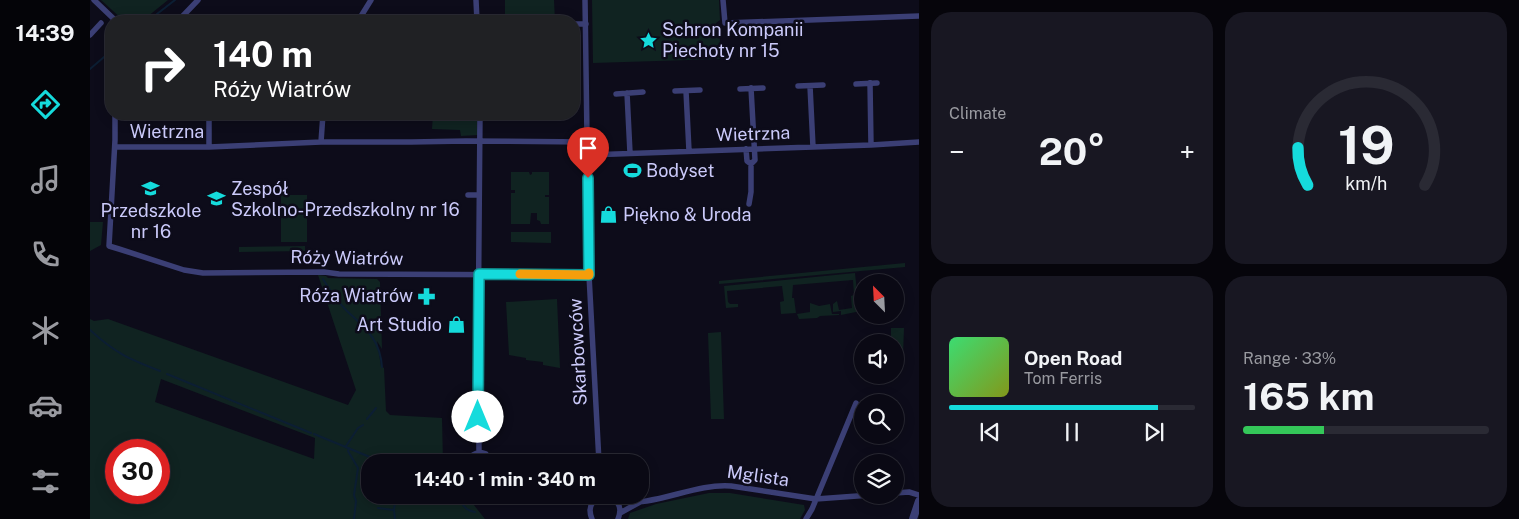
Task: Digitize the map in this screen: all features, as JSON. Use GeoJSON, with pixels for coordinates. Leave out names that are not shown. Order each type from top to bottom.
{"type":"FeatureCollection","features":[{"type":"Feature","properties":{"kind":"street"},"geometry":{"type":"LineString","coordinates":[[94,0],[110,15]]}},
{"type":"Feature","properties":{"kind":"street"},"geometry":{"type":"LineString","coordinates":[[184,15],[198,0]]}},
{"type":"Feature","properties":{"kind":"street"},"geometry":{"type":"LineString","coordinates":[[362,15],[371,0]]}},
{"type":"Feature","properties":{"kind":"street"},"geometry":{"type":"LineString","coordinates":[[476,0],[477,15]]}},
{"type":"Feature","properties":{"kind":"street","name":"Skarbowców"},"geometry":{"type":"LineString","coordinates":[[585,0],[589,275],[600,454]]}},
{"type":"Feature","properties":{"kind":"street"},"geometry":{"type":"LineString","coordinates":[[724,0],[725,23],[919,16]]}},
{"type":"Feature","properties":{"kind":"street"},"geometry":{"type":"LineString","coordinates":[[90,35],[101,23]]}},
{"type":"Feature","properties":{"kind":"street"},"geometry":{"type":"LineString","coordinates":[[580,24],[586,24]]}},
{"type":"Feature","properties":{"kind":"street"},"geometry":{"type":"LineString","coordinates":[[870,83],[871,145]]}},
{"type":"Feature","properties":{"kind":"street"},"geometry":{"type":"LineString","coordinates":[[856,84],[877,83]]}},
{"type":"Feature","properties":{"kind":"street"},"geometry":{"type":"LineString","coordinates":[[798,86],[823,85]]}},
{"type":"Feature","properties":{"kind":"street"},"geometry":{"type":"LineString","coordinates":[[810,86],[813,147]]}},
{"type":"Feature","properties":{"kind":"street"},"geometry":{"type":"LineString","coordinates":[[740,88],[763,88]]}},
{"type":"Feature","properties":{"kind":"street"},"geometry":{"type":"LineString","coordinates":[[749,204],[751,164],[755,160],[751,88]]}},
{"type":"Feature","properties":{"kind":"street"},"geometry":{"type":"LineString","coordinates":[[675,91],[700,90]]}},
{"type":"Feature","properties":{"kind":"street"},"geometry":{"type":"LineString","coordinates":[[686,91],[689,151]]}},
{"type":"Feature","properties":{"kind":"street"},"geometry":{"type":"LineString","coordinates":[[616,94],[643,92]]}},
{"type":"Feature","properties":{"kind":"street"},"geometry":{"type":"LineString","coordinates":[[627,93],[630,153]]}},
{"type":"Feature","properties":{"kind":"street"},"geometry":{"type":"LineString","coordinates":[[115,120],[115,147]]}},
{"type":"Feature","properties":{"kind":"street"},"geometry":{"type":"LineString","coordinates":[[209,120],[209,147]]}},
{"type":"Feature","properties":{"kind":"street"},"geometry":{"type":"LineString","coordinates":[[321,142],[323,120]]}},
{"type":"Feature","properties":{"kind":"street"},"geometry":{"type":"LineString","coordinates":[[478,452],[480,120]]}},
{"type":"Feature","properties":{"kind":"street","name":"Wietrzna"},"geometry":{"type":"LineString","coordinates":[[108,246],[115,147],[209,147],[321,142],[587,142]]}},
{"type":"Feature","properties":{"kind":"street","name":"Wietrzna"},"geometry":{"type":"LineString","coordinates":[[588,155],[919,142]]}},
{"type":"Feature","properties":{"kind":"street"},"geometry":{"type":"LineString","coordinates":[[746,149],[747,161],[751,164]]}},
{"type":"Feature","properties":{"kind":"street"},"geometry":{"type":"LineString","coordinates":[[468,195],[480,195]]}},
{"type":"Feature","properties":{"kind":"street","name":"Róży Wiatrów"},"geometry":{"type":"LineString","coordinates":[[108,246],[184,270],[203,273],[324,272],[339,274],[589,275]]}},
{"type":"Feature","properties":{"kind":"street"},"geometry":{"type":"LineString","coordinates":[[806,519],[854,408]]}},
{"type":"Feature","properties":{"kind":"street"},"geometry":{"type":"LineString","coordinates":[[478,452],[486,454]]}},
{"type":"Feature","properties":{"kind":"street","name":"Mglista"},"geometry":{"type":"LineString","coordinates":[[649,500],[722,485],[816,499],[854,496]]}},
{"type":"Feature","properties":{"kind":"street"},"geometry":{"type":"LineString","coordinates":[[904,492],[919,495]]}},
{"type":"Feature","properties":{"kind":"street"},"geometry":{"type":"LineString","coordinates":[[913,519],[919,501]]}},
{"type":"Feature","properties":{"kind":"street"},"geometry":{"type":"LineString","coordinates":[[592,519],[590,513],[593,504]]}},
{"type":"Feature","properties":{"kind":"street","name":"Mglista"},"geometry":{"type":"LineString","coordinates":[[619,516],[637,504]]}},
{"type":"Feature","properties":{"kind":"green space"},"geometry":{"type":"Polygon","coordinates":[[[101,0],[168,0],[149,15],[117,15],[101,0]]]}},
{"type":"Feature","properties":{"kind":"green space"},"geometry":{"type":"Polygon","coordinates":[[[505,0],[554,0],[555,15],[505,15],[505,0]]]}},
{"type":"Feature","properties":{"kind":"green space"},"geometry":{"type":"Polygon","coordinates":[[[592,0],[719,0],[720,20],[716,25],[719,26],[721,59],[593,63],[592,0]]]}},
{"type":"Feature","properties":{"kind":"green space"},"geometry":{"type":"Polygon","coordinates":[[[433,120],[477,120],[478,135],[461,136],[460,130],[432,129],[433,120]]]}},
{"type":"Feature","properties":{"kind":"green space"},"geometry":{"type":"Polygon","coordinates":[[[511,172],[529,172],[530,175],[532,172],[549,172],[549,195],[545,195],[545,197],[549,197],[549,224],[541,224],[537,220],[537,213],[531,213],[530,224],[511,224],[511,193],[515,193],[515,190],[511,190],[511,172]]]}},
{"type":"Feature","properties":{"kind":"green space"},"geometry":{"type":"Polygon","coordinates":[[[281,195],[307,195],[307,242],[281,242],[281,195]]]}},
{"type":"Feature","properties":{"kind":"green space"},"geometry":{"type":"Polygon","coordinates":[[[90,222],[103,222],[101,245],[90,251],[90,222]]]}},
{"type":"Feature","properties":{"kind":"green space"},"geometry":{"type":"Polygon","coordinates":[[[511,232],[551,232],[551,243],[511,242],[511,232]]]}},
{"type":"Feature","properties":{"kind":"green space"},"geometry":{"type":"Polygon","coordinates":[[[305,246],[305,251],[239,252],[239,247],[305,246]]]}},
{"type":"Feature","properties":{"kind":"green space"},"geometry":{"type":"Polygon","coordinates":[[[905,263],[905,267],[719,284],[719,281],[905,263]]]}},
{"type":"Feature","properties":{"kind":"green space"},"geometry":{"type":"Polygon","coordinates":[[[855,274],[854,295],[853,280],[793,285],[792,298],[794,298],[796,313],[781,314],[780,302],[784,301],[782,286],[727,291],[728,302],[730,304],[738,304],[738,307],[726,308],[724,286],[855,274]]]}},
{"type":"Feature","properties":{"kind":"green space"},"geometry":{"type":"Polygon","coordinates":[[[318,275],[328,278],[377,279],[380,282],[382,349],[377,341],[381,366],[384,368],[386,411],[390,415],[442,418],[443,454],[361,454],[361,504],[473,504],[485,519],[90,519],[90,319],[94,321],[108,319],[348,405],[356,390],[318,275]],[[161,379],[155,402],[314,459],[315,438],[161,379]]]}},
{"type":"Feature","properties":{"kind":"green space"},"geometry":{"type":"Polygon","coordinates":[[[854,295],[854,312],[841,315],[841,311],[833,312],[833,304],[837,301],[839,310],[852,308],[851,296],[854,295]]]}},
{"type":"Feature","properties":{"kind":"green space"},"geometry":{"type":"Polygon","coordinates":[[[557,299],[560,368],[543,365],[543,362],[509,355],[506,302],[557,299]]]}},
{"type":"Feature","properties":{"kind":"green space"},"geometry":{"type":"Polygon","coordinates":[[[810,303],[819,306],[830,304],[832,314],[839,315],[799,319],[797,314],[810,312],[810,303]]]}},
{"type":"Feature","properties":{"kind":"green space"},"geometry":{"type":"Polygon","coordinates":[[[891,328],[904,328],[904,334],[891,334],[891,328]]]}},
{"type":"Feature","properties":{"kind":"green space"},"geometry":{"type":"Polygon","coordinates":[[[721,332],[724,419],[711,419],[708,333],[721,332]]]}},
{"type":"Feature","properties":{"kind":"green space"},"geometry":{"type":"Polygon","coordinates":[[[709,493],[730,493],[804,505],[805,510],[800,519],[628,519],[630,513],[656,504],[709,493]]]}},
{"type":"Feature","properties":{"kind":"waterway"},"geometry":{"type":"LineString","coordinates":[[156,15],[175,0]]}},
{"type":"Feature","properties":{"kind":"waterway"},"geometry":{"type":"LineString","coordinates":[[90,69],[105,56]]}},
{"type":"Feature","properties":{"kind":"waterway"},"geometry":{"type":"LineString","coordinates":[[323,279],[340,304],[371,335],[381,357],[382,367]]}},
{"type":"Feature","properties":{"kind":"waterway"},"geometry":{"type":"LineString","coordinates":[[90,330],[123,355],[160,371]]}},
{"type":"Feature","properties":{"kind":"waterway"},"geometry":{"type":"LineString","coordinates":[[167,374],[311,433]]}},
{"type":"Feature","properties":{"kind":"waterway"},"geometry":{"type":"LineString","coordinates":[[367,419],[376,408]]}},
{"type":"Feature","properties":{"kind":"waterway"},"geometry":{"type":"LineString","coordinates":[[346,446],[358,428],[363,425]]}},
{"type":"Feature","properties":{"kind":"waterway"},"geometry":{"type":"LineString","coordinates":[[314,434],[363,454]]}},
{"type":"Feature","properties":{"kind":"waterway"},"geometry":{"type":"LineString","coordinates":[[349,448],[348,451],[358,468],[354,495],[356,501],[354,519]]}},
{"type":"Feature","properties":{"kind":"waterway"},"geometry":{"type":"LineString","coordinates":[[395,504],[395,519]]}},
{"type":"Feature","properties":{"kind":"waterway"},"geometry":{"type":"LineString","coordinates":[[463,504],[466,508],[475,512]]}},
{"type":"Feature","properties":{"kind":"waterway"},"geometry":{"type":"LineString","coordinates":[[378,508],[394,510]]}},
{"type":"Feature","properties":{"kind":"slow traffic"},"geometry":{"type":"LineString","coordinates":[[520,274],[589,275],[589,273]]}},
{"type":"Feature","properties":{"kind":"place","name":"Schron Kompanii Piechoty nr 15"},"geometry":{"type":"Point","coordinates":[648,40]}},
{"type":"Feature","properties":{"kind":"place","name":"Bodyset"},"geometry":{"type":"Point","coordinates":[632,171]}},
{"type":"Feature","properties":{"kind":"place","name":"Przedszkole nr 16"},"geometry":{"type":"Point","coordinates":[151,188]}},
{"type":"Feature","properties":{"kind":"place","name":"Zespół Szkolno-Przedszkolny nr 16"},"geometry":{"type":"Point","coordinates":[217,199]}},
{"type":"Feature","properties":{"kind":"place","name":"Piękno & Uroda"},"geometry":{"type":"Point","coordinates":[609,215]}},
{"type":"Feature","properties":{"kind":"place","name":"Róża Wiatrów"},"geometry":{"type":"Point","coordinates":[427,296]}},
{"type":"Feature","properties":{"kind":"place","name":"Art Studio"},"geometry":{"type":"Point","coordinates":[456,325]}},
{"type":"Feature","properties":{"kind":"route"},"geometry":{"type":"LineString","coordinates":[[478,417],[479,274],[589,275],[588,178]]}}]}
